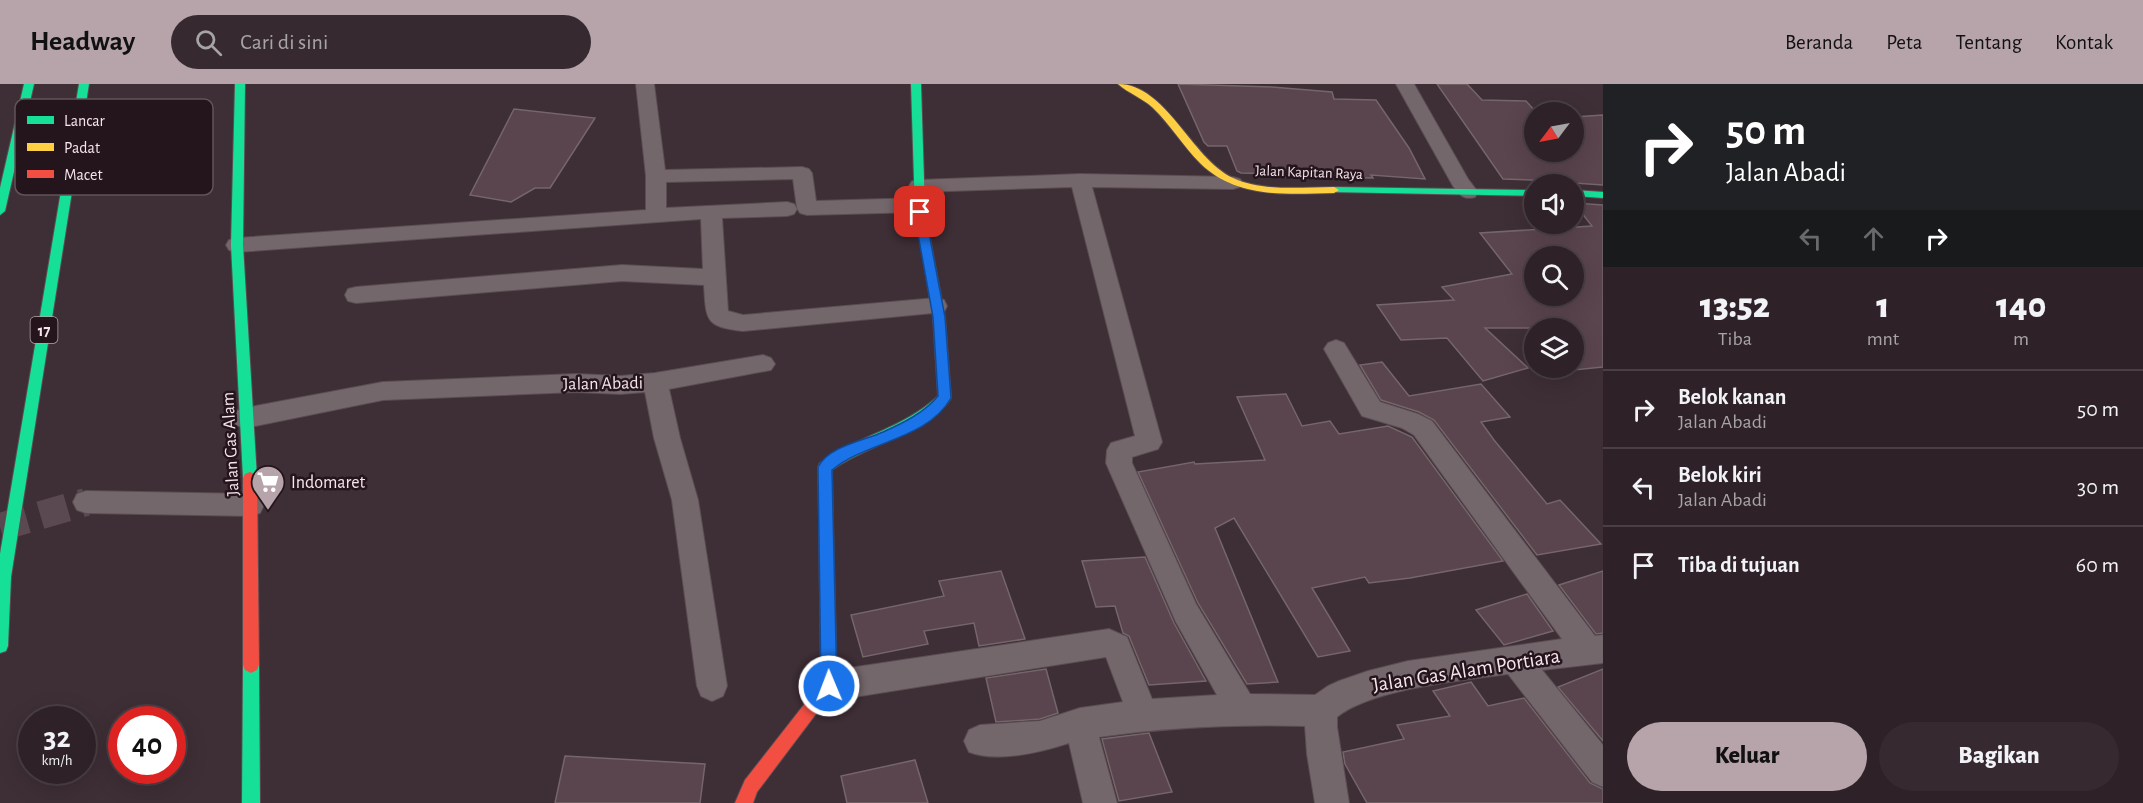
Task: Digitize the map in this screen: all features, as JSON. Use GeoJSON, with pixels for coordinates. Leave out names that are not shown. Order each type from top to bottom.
{"type":"FeatureCollection","features":[{"type":"Feature","properties":{"kind":"main road"},"geometry":{"type":"LineString","coordinates":[[26,99],[29,84]]}},
{"type":"Feature","properties":{"kind":"main road","name":"17"},"geometry":{"type":"LineString","coordinates":[[82,99],[84,84]]}},
{"type":"Feature","properties":{"kind":"main road","name":"Jalan Gas Alam"},"geometry":{"type":"LineString","coordinates":[[240,84],[237,245],[251,505],[251,803]]}},
{"type":"Feature","properties":{"kind":"main road"},"geometry":{"type":"LineString","coordinates":[[744,803],[751,786],[829,686],[825,467],[838,456],[889,436],[922,418],[941,404],[945,398],[936,306],[919,195],[916,84]]}},
{"type":"Feature","properties":{"kind":"main road","name":"Jalan Kapitan Raya"},"geometry":{"type":"LineString","coordinates":[[1123,84],[1150,100],[1207,166],[1233,183],[1285,189],[1524,193]]}},
{"type":"Feature","properties":{"kind":"main road"},"geometry":{"type":"LineString","coordinates":[[0,212],[15,146]]}},
{"type":"Feature","properties":{"kind":"main road"},"geometry":{"type":"LineString","coordinates":[[1584,194],[1603,195]]}},
{"type":"Feature","properties":{"kind":"main road","name":"17"},"geometry":{"type":"LineString","coordinates":[[0,599],[66,195]]}},
{"type":"Feature","properties":{"kind":"main road"},"geometry":{"type":"LineString","coordinates":[[0,646],[4,576]]}},
{"type":"Feature","properties":{"kind":"street"},"geometry":{"type":"LineString","coordinates":[[645,84],[656,176],[656,216]]}},
{"type":"Feature","properties":{"kind":"street"},"geometry":{"type":"LineString","coordinates":[[1405,84],[1460,182],[1468,192]]}},
{"type":"Feature","properties":{"kind":"street"},"geometry":{"type":"LineString","coordinates":[[656,176],[802,173],[807,208],[1080,180],[1233,183]]}},
{"type":"Feature","properties":{"kind":"street"},"geometry":{"type":"LineString","coordinates":[[1080,180],[1149,442],[1120,450],[1119,463],[1186,613],[1242,709]]}},
{"type":"Feature","properties":{"kind":"street"},"geometry":{"type":"LineString","coordinates":[[237,245],[711,212],[787,209]]}},
{"type":"Feature","properties":{"kind":"street"},"geometry":{"type":"LineString","coordinates":[[711,212],[717,314],[724,321],[743,323],[936,306]]}},
{"type":"Feature","properties":{"kind":"street"},"geometry":{"type":"LineString","coordinates":[[356,295],[622,273],[714,277]]}},
{"type":"Feature","properties":{"kind":"street"},"geometry":{"type":"LineString","coordinates":[[1336,349],[1371,409],[1377,413],[1412,419],[1424,428],[1595,650]]}},
{"type":"Feature","properties":{"kind":"street"},"geometry":{"type":"LineString","coordinates":[[655,382],[763,364]]}},
{"type":"Feature","properties":{"kind":"street","name":"Jalan Abadi"},"geometry":{"type":"LineString","coordinates":[[245,418],[383,390],[576,383],[621,385],[655,382],[667,438],[685,500],[712,686]]}},
{"type":"Feature","properties":{"kind":"street"},"geometry":{"type":"LineString","coordinates":[[86,502],[251,505]]}},
{"type":"Feature","properties":{"kind":"street"},"geometry":{"type":"LineString","coordinates":[[829,686],[1109,643],[1115,646],[1120,655],[1143,716]]}},
{"type":"Feature","properties":{"kind":"street","name":"Jalan Gas Alam Portiara"},"geometry":{"type":"LineString","coordinates":[[1322,711],[1337,695],[1370,684],[1514,659],[1595,650]]}},
{"type":"Feature","properties":{"kind":"street"},"geometry":{"type":"LineString","coordinates":[[1514,659],[1603,771]]}},
{"type":"Feature","properties":{"kind":"street"},"geometry":{"type":"LineString","coordinates":[[980,741],[1040,737],[1080,724],[1143,716],[1242,709],[1322,711],[1323,749],[1332,803]]}},
{"type":"Feature","properties":{"kind":"street"},"geometry":{"type":"LineString","coordinates":[[1080,724],[1100,803]]}},
{"type":"Feature","properties":{"kind":"building"},"geometry":{"type":"Polygon","coordinates":[[[1178,84],[1272,87],[1332,92],[1334,99],[1376,100],[1409,148],[1425,179],[1371,175],[1373,178],[1279,177],[1277,174],[1241,173],[1237,171],[1227,146],[1208,146],[1204,142],[1178,84]]]}},
{"type":"Feature","properties":{"kind":"building"},"geometry":{"type":"Polygon","coordinates":[[[1437,84],[1467,84],[1482,100],[1526,101],[1524,102],[1524,162],[1584,162],[1584,116],[1603,115],[1603,185],[1584,184],[1584,174],[1524,174],[1524,180],[1503,179],[1437,84]]]}},
{"type":"Feature","properties":{"kind":"building"},"geometry":{"type":"Polygon","coordinates":[[[514,109],[595,118],[550,188],[535,188],[511,202],[470,195],[514,109]]]}},
{"type":"Feature","properties":{"kind":"building"},"geometry":{"type":"Polygon","coordinates":[[[1584,204],[1603,205],[1603,367],[1584,369],[1584,318],[1524,318],[1524,328],[1485,328],[1524,364],[1524,369],[1483,381],[1447,338],[1401,340],[1377,305],[1454,300],[1442,287],[1512,274],[1480,233],[1524,230],[1524,234],[1584,234],[1584,226],[1592,226],[1584,216],[1584,204]]]}},
{"type":"Feature","properties":{"kind":"building"},"geometry":{"type":"Polygon","coordinates":[[[1382,362],[1409,396],[1481,384],[1510,417],[1481,422],[1494,440],[1547,504],[1560,500],[1601,544],[1537,555],[1434,420],[1419,412],[1381,400],[1360,365],[1382,362]]]}},
{"type":"Feature","properties":{"kind":"building"},"geometry":{"type":"Polygon","coordinates":[[[1286,394],[1302,426],[1330,421],[1339,434],[1388,426],[1412,437],[1503,561],[1410,578],[1369,583],[1365,577],[1312,588],[1350,651],[1318,657],[1234,518],[1215,528],[1278,682],[1247,684],[1198,603],[1138,472],[1194,462],[1195,464],[1265,460],[1237,397],[1286,394]]]}},
{"type":"Feature","properties":{"kind":"building"},"geometry":{"type":"Polygon","coordinates":[[[1145,557],[1174,623],[1206,681],[1149,685],[1129,636],[1123,633],[1115,606],[1096,607],[1082,561],[1145,557]]]}},
{"type":"Feature","properties":{"kind":"building"},"geometry":{"type":"Polygon","coordinates":[[[1001,571],[1025,639],[979,646],[974,623],[924,631],[928,644],[863,657],[851,615],[944,596],[939,581],[1001,571]]]}},
{"type":"Feature","properties":{"kind":"building"},"geometry":{"type":"Polygon","coordinates":[[[1603,571],[1603,633],[1596,634],[1559,585],[1603,571]]]}},
{"type":"Feature","properties":{"kind":"building"},"geometry":{"type":"Polygon","coordinates":[[[1527,594],[1553,631],[1504,645],[1476,610],[1527,594]]]}},
{"type":"Feature","properties":{"kind":"building"},"geometry":{"type":"Polygon","coordinates":[[[1046,669],[1058,713],[1040,719],[996,722],[986,678],[1046,669]]]}},
{"type":"Feature","properties":{"kind":"building"},"geometry":{"type":"Polygon","coordinates":[[[1603,669],[1603,741],[1558,687],[1603,669]]]}},
{"type":"Feature","properties":{"kind":"building"},"geometry":{"type":"Polygon","coordinates":[[[1471,682],[1488,706],[1524,698],[1590,783],[1603,789],[1603,803],[1367,803],[1345,764],[1343,752],[1404,739],[1397,725],[1450,716],[1433,691],[1471,682]]]}},
{"type":"Feature","properties":{"kind":"building"},"geometry":{"type":"Polygon","coordinates":[[[1149,733],[1172,792],[1119,801],[1102,739],[1149,733]]]}},
{"type":"Feature","properties":{"kind":"building"},"geometry":{"type":"Polygon","coordinates":[[[565,756],[705,764],[700,803],[555,803],[565,756]]]}},
{"type":"Feature","properties":{"kind":"building"},"geometry":{"type":"Polygon","coordinates":[[[915,760],[928,803],[847,803],[841,776],[915,760]]]}},
{"type":"Feature","properties":{"kind":"tunnel"},"geometry":{"type":"LineString","coordinates":[[0,527],[86,502]]}},
{"type":"Feature","properties":{"kind":"traffic: fast"},"geometry":{"type":"LineString","coordinates":[[26,99],[29,84]]}},
{"type":"Feature","properties":{"kind":"traffic: fast"},"geometry":{"type":"LineString","coordinates":[[82,99],[84,84]]}},
{"type":"Feature","properties":{"kind":"traffic: fast"},"geometry":{"type":"LineString","coordinates":[[240,84],[237,245],[250,478]]}},
{"type":"Feature","properties":{"kind":"traffic: fast"},"geometry":{"type":"LineString","coordinates":[[826,521],[825,467],[855,448],[918,420],[945,398],[939,317],[920,212],[916,84]]}},
{"type":"Feature","properties":{"kind":"traffic: fast"},"geometry":{"type":"LineString","coordinates":[[0,211],[15,145]]}},
{"type":"Feature","properties":{"kind":"traffic: fast"},"geometry":{"type":"LineString","coordinates":[[1334,190],[1524,193]]}},
{"type":"Feature","properties":{"kind":"traffic: fast"},"geometry":{"type":"LineString","coordinates":[[1584,194],[1603,195]]}},
{"type":"Feature","properties":{"kind":"traffic: fast"},"geometry":{"type":"LineString","coordinates":[[0,599],[66,195]]}},
{"type":"Feature","properties":{"kind":"traffic: fast"},"geometry":{"type":"LineString","coordinates":[[0,646],[4,578]]}},
{"type":"Feature","properties":{"kind":"traffic: fast"},"geometry":{"type":"LineString","coordinates":[[251,665],[251,803]]}},
{"type":"Feature","properties":{"kind":"traffic: slow"},"geometry":{"type":"LineString","coordinates":[[1123,84],[1153,103],[1195,152],[1216,172],[1228,179],[1241,185],[1261,189],[1334,190]]}},
{"type":"Feature","properties":{"kind":"traffic: jam"},"geometry":{"type":"LineString","coordinates":[[250,478],[251,665]]}},
{"type":"Feature","properties":{"kind":"traffic: jam"},"geometry":{"type":"LineString","coordinates":[[744,803],[751,786],[829,686],[826,521]]}},
{"type":"Feature","properties":{"kind":"place","name":"Indomaret"},"geometry":{"type":"Point","coordinates":[268,511]}},
{"type":"Feature","properties":{"kind":"route"},"geometry":{"type":"LineString","coordinates":[[829,686],[825,467],[838,456],[889,436],[922,418],[941,404],[945,398],[939,317],[931,285],[920,212]]}}]}
